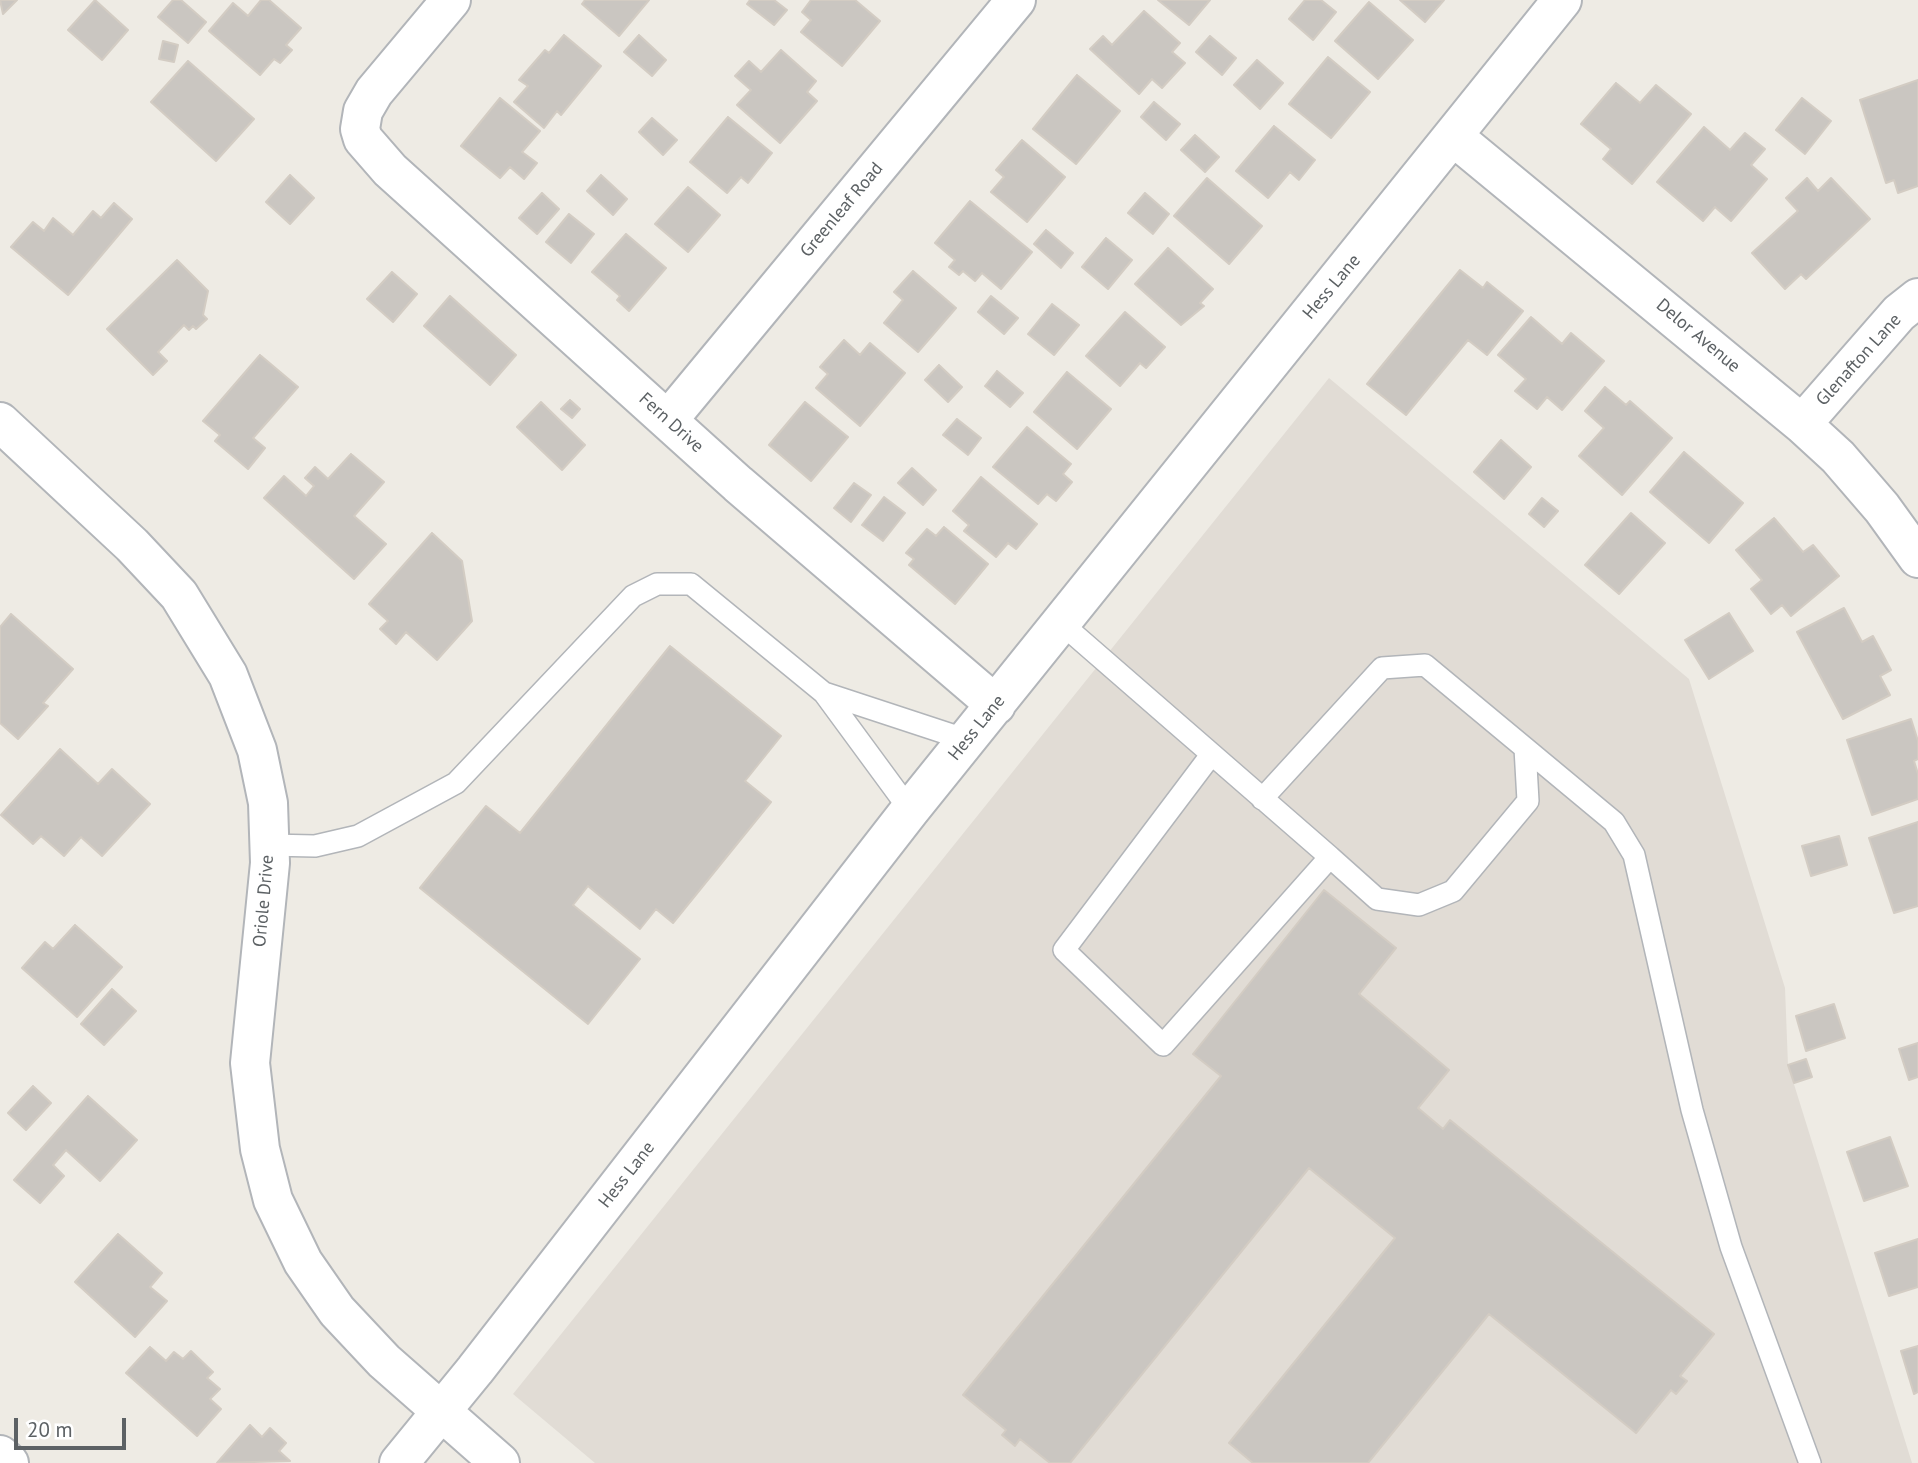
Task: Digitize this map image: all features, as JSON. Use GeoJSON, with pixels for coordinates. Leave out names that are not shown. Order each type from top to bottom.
{"type":"FeatureCollection","features":[{"type":"Feature","properties":{"kind":"street","name":"Fern Drive"},"geometry":{"type":"LineString","coordinates":[[451,0],[374,92],[363,111],[360,129],[363,139],[390,170],[738,484],[996,705]]}},
{"type":"Feature","properties":{"kind":"street","name":"Greenleaf Road"},"geometry":{"type":"LineString","coordinates":[[668,420],[1016,0]]}},
{"type":"Feature","properties":{"kind":"street","name":"Hess Lane"},"geometry":{"type":"LineString","coordinates":[[399,1463],[910,810],[1562,0]]}},
{"type":"Feature","properties":{"kind":"street","name":"Delor Avenue"},"geometry":{"type":"LineString","coordinates":[[1454,136],[1802,424],[1847,467],[1882,508],[1918,558]]}},
{"type":"Feature","properties":{"kind":"street","name":"Glenafton Lane"},"geometry":{"type":"LineString","coordinates":[[1802,424],[1899,313],[1918,298]]}},
{"type":"Feature","properties":{"kind":"street","name":"Oriole Drive"},"geometry":{"type":"LineString","coordinates":[[0,422],[132,545],[179,595],[206,634],[228,675],[257,750],[268,803],[270,845],[250,1063],[260,1149],[273,1200],[303,1262],[337,1311],[384,1361],[500,1463]]}},
{"type":"Feature","properties":{"kind":"street"},"geometry":{"type":"LineString","coordinates":[[0,1455],[9,1463]]}},
{"type":"Feature","properties":{"kind":"lane"},"geometry":{"type":"LineString","coordinates":[[270,845],[315,846],[358,836],[456,783],[633,596],[657,584],[691,584],[824,693],[910,810]]}},
{"type":"Feature","properties":{"kind":"lane"},"geometry":{"type":"LineString","coordinates":[[1061,623],[1377,899],[1419,905],[1453,891],[1528,801],[1525,748]]}},
{"type":"Feature","properties":{"kind":"lane"},"geometry":{"type":"LineString","coordinates":[[1262,799],[1382,668],[1425,665],[1614,822],[1634,855],[1692,1110],[1731,1247],[1810,1463]]}},
{"type":"Feature","properties":{"kind":"lane"},"geometry":{"type":"LineString","coordinates":[[824,693],[967,740]]}},
{"type":"Feature","properties":{"kind":"lane"},"geometry":{"type":"LineString","coordinates":[[1211,755],[1064,950],[1163,1045],[1330,857]]}},
{"type":"Feature","properties":{"kind":"shaded area"},"geometry":{"type":"Polygon","coordinates":[[[1329,378],[1689,679],[1785,988],[1788,1065],[1912,1463],[595,1463],[513,1394],[1329,378]]]}},
{"type":"Feature","properties":{"kind":"building"},"geometry":{"type":"Polygon","coordinates":[[[0,0],[17,0],[3,14],[0,0]]]}},
{"type":"Feature","properties":{"kind":"building"},"geometry":{"type":"Polygon","coordinates":[[[95,0],[128,30],[102,60],[68,30],[95,0]]]}},
{"type":"Feature","properties":{"kind":"building"},"geometry":{"type":"Polygon","coordinates":[[[173,0],[181,0],[206,22],[188,43],[158,17],[173,0]]]}},
{"type":"Feature","properties":{"kind":"building"},"geometry":{"type":"Polygon","coordinates":[[[261,0],[269,0],[301,28],[286,45],[292,50],[280,63],[274,59],[260,75],[209,31],[233,3],[248,16],[261,0]]]}},
{"type":"Feature","properties":{"kind":"building"},"geometry":{"type":"Polygon","coordinates":[[[585,0],[649,0],[619,36],[582,4],[585,0]]]}},
{"type":"Feature","properties":{"kind":"building"},"geometry":{"type":"Polygon","coordinates":[[[750,0],[774,0],[787,10],[774,25],[747,4],[750,0]]]}},
{"type":"Feature","properties":{"kind":"building"},"geometry":{"type":"Polygon","coordinates":[[[811,0],[855,0],[880,21],[842,66],[801,32],[811,20],[802,12],[811,0]]]}},
{"type":"Feature","properties":{"kind":"building"},"geometry":{"type":"Polygon","coordinates":[[[1158,0],[1210,0],[1189,25],[1158,0]]]}},
{"type":"Feature","properties":{"kind":"building"},"geometry":{"type":"Polygon","coordinates":[[[1305,0],[1321,0],[1336,12],[1313,40],[1289,19],[1305,0]]]}},
{"type":"Feature","properties":{"kind":"building"},"geometry":{"type":"Polygon","coordinates":[[[1400,0],[1444,0],[1425,22],[1400,0]]]}},
{"type":"Feature","properties":{"kind":"building"},"geometry":{"type":"Polygon","coordinates":[[[1369,2],[1413,40],[1378,79],[1335,41],[1369,2]]]}},
{"type":"Feature","properties":{"kind":"building"},"geometry":{"type":"Polygon","coordinates":[[[1144,11],[1180,43],[1172,52],[1185,63],[1162,88],[1152,79],[1139,94],[1090,49],[1103,36],[1112,45],[1144,11]]]}},
{"type":"Feature","properties":{"kind":"building"},"geometry":{"type":"Polygon","coordinates":[[[564,35],[601,66],[561,115],[557,111],[544,128],[514,102],[528,86],[519,80],[545,50],[549,53],[564,35]]]}},
{"type":"Feature","properties":{"kind":"building"},"geometry":{"type":"Polygon","coordinates":[[[639,35],[666,60],[652,76],[624,52],[639,35]]]}},
{"type":"Feature","properties":{"kind":"building"},"geometry":{"type":"Polygon","coordinates":[[[1210,36],[1236,58],[1222,75],[1196,52],[1210,36]]]}},
{"type":"Feature","properties":{"kind":"building"},"geometry":{"type":"Polygon","coordinates":[[[163,41],[178,45],[174,62],[159,59],[163,41]]]}},
{"type":"Feature","properties":{"kind":"building"},"geometry":{"type":"Polygon","coordinates":[[[781,50],[816,81],[807,92],[817,101],[780,143],[737,105],[751,90],[735,76],[749,61],[761,72],[781,50]]]}},
{"type":"Feature","properties":{"kind":"building"},"geometry":{"type":"Polygon","coordinates":[[[1328,57],[1370,92],[1331,138],[1289,104],[1328,57]]]}},
{"type":"Feature","properties":{"kind":"building"},"geometry":{"type":"Polygon","coordinates":[[[1257,60],[1283,83],[1260,109],[1234,85],[1257,60]]]}},
{"type":"Feature","properties":{"kind":"building"},"geometry":{"type":"Polygon","coordinates":[[[188,61],[254,119],[216,161],[151,102],[188,61]]]}},
{"type":"Feature","properties":{"kind":"building"},"geometry":{"type":"Polygon","coordinates":[[[1077,75],[1120,111],[1076,164],[1033,129],[1077,75]]]}},
{"type":"Feature","properties":{"kind":"building"},"geometry":{"type":"Polygon","coordinates":[[[1918,80],[1918,186],[1898,193],[1894,180],[1886,183],[1860,100],[1918,80]]]}},
{"type":"Feature","properties":{"kind":"building"},"geometry":{"type":"Polygon","coordinates":[[[1616,83],[1640,103],[1656,85],[1691,114],[1632,184],[1603,159],[1611,149],[1581,124],[1616,83]]]}},
{"type":"Feature","properties":{"kind":"building"},"geometry":{"type":"Polygon","coordinates":[[[500,98],[540,131],[522,152],[537,163],[524,179],[510,167],[500,178],[461,146],[500,98]]]}},
{"type":"Feature","properties":{"kind":"building"},"geometry":{"type":"Polygon","coordinates":[[[1802,98],[1831,121],[1805,154],[1776,130],[1802,98]]]}},
{"type":"Feature","properties":{"kind":"building"},"geometry":{"type":"Polygon","coordinates":[[[1154,102],[1180,124],[1166,140],[1141,117],[1154,102]]]}},
{"type":"Feature","properties":{"kind":"building"},"geometry":{"type":"Polygon","coordinates":[[[728,117],[772,153],[748,183],[741,177],[727,193],[690,162],[728,117]]]}},
{"type":"Feature","properties":{"kind":"building"},"geometry":{"type":"Polygon","coordinates":[[[652,118],[677,140],[663,155],[639,132],[652,118]]]}},
{"type":"Feature","properties":{"kind":"building"},"geometry":{"type":"Polygon","coordinates":[[[1274,126],[1315,160],[1299,180],[1290,172],[1268,198],[1236,171],[1274,126]]]}},
{"type":"Feature","properties":{"kind":"building"},"geometry":{"type":"Polygon","coordinates":[[[1704,127],[1730,150],[1745,133],[1765,149],[1751,165],[1767,179],[1731,221],[1715,207],[1703,221],[1657,182],[1704,127]]]}},
{"type":"Feature","properties":{"kind":"building"},"geometry":{"type":"Polygon","coordinates":[[[1195,135],[1219,157],[1205,172],[1181,150],[1195,135]]]}},
{"type":"Feature","properties":{"kind":"building"},"geometry":{"type":"Polygon","coordinates":[[[1022,140],[1065,177],[1027,222],[991,192],[1004,177],[996,170],[1022,140]]]}},
{"type":"Feature","properties":{"kind":"building"},"geometry":{"type":"Polygon","coordinates":[[[290,175],[314,198],[290,224],[266,202],[290,175]]]}},
{"type":"Feature","properties":{"kind":"building"},"geometry":{"type":"Polygon","coordinates":[[[601,175],[627,199],[613,215],[587,191],[601,175]]]}},
{"type":"Feature","properties":{"kind":"building"},"geometry":{"type":"Polygon","coordinates":[[[1207,178],[1262,226],[1229,264],[1174,216],[1207,178]]]}},
{"type":"Feature","properties":{"kind":"building"},"geometry":{"type":"Polygon","coordinates":[[[1807,178],[1818,191],[1831,178],[1870,219],[1806,279],[1801,274],[1785,289],[1752,253],[1798,211],[1786,198],[1807,178]]]}},
{"type":"Feature","properties":{"kind":"building"},"geometry":{"type":"Polygon","coordinates":[[[688,187],[720,215],[688,252],[655,224],[688,187]]]}},
{"type":"Feature","properties":{"kind":"building"},"geometry":{"type":"Polygon","coordinates":[[[542,193],[559,209],[537,234],[519,218],[542,193]]]}},
{"type":"Feature","properties":{"kind":"building"},"geometry":{"type":"Polygon","coordinates":[[[1145,193],[1169,214],[1153,234],[1128,213],[1145,193]]]}},
{"type":"Feature","properties":{"kind":"building"},"geometry":{"type":"Polygon","coordinates":[[[970,201],[1032,252],[1001,289],[982,273],[975,281],[963,271],[959,275],[949,267],[955,260],[935,243],[970,201]]]}},
{"type":"Feature","properties":{"kind":"building"},"geometry":{"type":"Polygon","coordinates":[[[114,203],[132,219],[68,295],[11,247],[33,222],[44,231],[53,218],[73,235],[93,211],[101,218],[114,203]]]}},
{"type":"Feature","properties":{"kind":"building"},"geometry":{"type":"Polygon","coordinates":[[[569,214],[594,234],[571,263],[546,242],[569,214]]]}},
{"type":"Feature","properties":{"kind":"building"},"geometry":{"type":"Polygon","coordinates":[[[1046,230],[1073,253],[1061,268],[1034,244],[1046,230]]]}},
{"type":"Feature","properties":{"kind":"building"},"geometry":{"type":"Polygon","coordinates":[[[626,234],[666,268],[629,311],[617,300],[620,296],[592,272],[626,234]]]}},
{"type":"Feature","properties":{"kind":"building"},"geometry":{"type":"Polygon","coordinates":[[[1106,238],[1132,260],[1108,289],[1082,267],[1106,238]]]}},
{"type":"Feature","properties":{"kind":"building"},"geometry":{"type":"Polygon","coordinates":[[[1168,248],[1213,289],[1200,303],[1204,306],[1181,325],[1135,284],[1168,248]]]}},
{"type":"Feature","properties":{"kind":"building"},"geometry":{"type":"Polygon","coordinates":[[[177,260],[208,291],[203,315],[207,319],[196,329],[193,326],[189,330],[184,325],[158,352],[167,361],[153,375],[107,329],[177,260]]]}},
{"type":"Feature","properties":{"kind":"building"},"geometry":{"type":"Polygon","coordinates":[[[1460,270],[1483,288],[1487,282],[1523,311],[1487,355],[1468,340],[1406,415],[1367,384],[1460,270]]]}},
{"type":"Feature","properties":{"kind":"building"},"geometry":{"type":"Polygon","coordinates":[[[913,271],[956,308],[918,352],[884,323],[903,300],[894,292],[913,271]]]}},
{"type":"Feature","properties":{"kind":"building"},"geometry":{"type":"Polygon","coordinates":[[[392,272],[417,294],[393,322],[367,299],[392,272]]]}},
{"type":"Feature","properties":{"kind":"building"},"geometry":{"type":"Polygon","coordinates":[[[450,296],[516,355],[490,385],[424,326],[450,296]]]}},
{"type":"Feature","properties":{"kind":"building"},"geometry":{"type":"Polygon","coordinates":[[[991,296],[1018,318],[1004,334],[978,312],[991,296]]]}},
{"type":"Feature","properties":{"kind":"building"},"geometry":{"type":"Polygon","coordinates":[[[1052,304],[1079,325],[1054,355],[1028,334],[1052,304]]]}},
{"type":"Feature","properties":{"kind":"building"},"geometry":{"type":"Polygon","coordinates":[[[1125,312],[1165,347],[1146,368],[1140,363],[1120,386],[1086,356],[1125,312]]]}},
{"type":"Feature","properties":{"kind":"building"},"geometry":{"type":"Polygon","coordinates":[[[1531,317],[1562,344],[1571,333],[1604,361],[1562,410],[1547,397],[1537,409],[1515,391],[1526,379],[1498,355],[1531,317]]]}},
{"type":"Feature","properties":{"kind":"building"},"geometry":{"type":"Polygon","coordinates":[[[844,340],[860,355],[870,343],[905,373],[860,426],[816,388],[828,374],[820,367],[844,340]]]}},
{"type":"Feature","properties":{"kind":"building"},"geometry":{"type":"Polygon","coordinates":[[[260,355],[298,387],[253,438],[265,448],[248,469],[215,441],[220,435],[203,421],[260,355]]]}},
{"type":"Feature","properties":{"kind":"building"},"geometry":{"type":"Polygon","coordinates":[[[939,365],[962,387],[948,402],[925,380],[939,365]]]}},
{"type":"Feature","properties":{"kind":"building"},"geometry":{"type":"Polygon","coordinates":[[[997,371],[1023,393],[1010,407],[985,386],[997,371]]]}},
{"type":"Feature","properties":{"kind":"building"},"geometry":{"type":"Polygon","coordinates":[[[1067,372],[1111,409],[1077,449],[1034,412],[1067,372]]]}},
{"type":"Feature","properties":{"kind":"building"},"geometry":{"type":"Polygon","coordinates":[[[1605,387],[1626,405],[1630,401],[1672,438],[1622,495],[1579,456],[1604,428],[1585,411],[1605,387]]]}},
{"type":"Feature","properties":{"kind":"building"},"geometry":{"type":"Polygon","coordinates":[[[570,400],[580,409],[572,418],[561,409],[570,400]]]}},
{"type":"Feature","properties":{"kind":"building"},"geometry":{"type":"Polygon","coordinates":[[[541,402],[585,445],[562,470],[517,427],[541,402]]]}},
{"type":"Feature","properties":{"kind":"building"},"geometry":{"type":"Polygon","coordinates":[[[805,402],[848,437],[811,481],[769,445],[805,402]]]}},
{"type":"Feature","properties":{"kind":"building"},"geometry":{"type":"Polygon","coordinates":[[[957,419],[981,438],[968,455],[943,435],[957,419]]]}},
{"type":"Feature","properties":{"kind":"building"},"geometry":{"type":"Polygon","coordinates":[[[1027,427],[1071,464],[1063,474],[1072,482],[1056,501],[1047,494],[1038,504],[993,467],[1027,427]]]}},
{"type":"Feature","properties":{"kind":"building"},"geometry":{"type":"Polygon","coordinates":[[[1501,440],[1531,467],[1504,499],[1474,472],[1501,440]]]}},
{"type":"Feature","properties":{"kind":"building"},"geometry":{"type":"Polygon","coordinates":[[[1684,452],[1743,503],[1709,543],[1650,492],[1684,452]]]}},
{"type":"Feature","properties":{"kind":"building"},"geometry":{"type":"Polygon","coordinates":[[[351,454],[384,482],[354,516],[386,544],[354,579],[264,498],[284,476],[306,496],[314,486],[305,478],[315,467],[328,479],[351,454]]]}},
{"type":"Feature","properties":{"kind":"building"},"geometry":{"type":"Polygon","coordinates":[[[912,468],[936,490],[923,505],[898,483],[912,468]]]}},
{"type":"Feature","properties":{"kind":"building"},"geometry":{"type":"Polygon","coordinates":[[[981,477],[1037,524],[1016,549],[1008,543],[996,557],[964,531],[969,525],[953,511],[981,477]]]}},
{"type":"Feature","properties":{"kind":"building"},"geometry":{"type":"Polygon","coordinates":[[[854,483],[871,495],[851,522],[834,508],[854,483]]]}},
{"type":"Feature","properties":{"kind":"building"},"geometry":{"type":"Polygon","coordinates":[[[884,497],[905,513],[883,541],[862,525],[884,497]]]}},
{"type":"Feature","properties":{"kind":"building"},"geometry":{"type":"Polygon","coordinates":[[[1542,498],[1558,511],[1544,527],[1529,514],[1542,498]]]}},
{"type":"Feature","properties":{"kind":"building"},"geometry":{"type":"Polygon","coordinates":[[[1631,513],[1665,543],[1619,594],[1585,565],[1631,513]]]}},
{"type":"Feature","properties":{"kind":"building"},"geometry":{"type":"Polygon","coordinates":[[[1774,518],[1803,552],[1813,545],[1839,576],[1791,616],[1782,605],[1771,614],[1751,589],[1762,580],[1736,550],[1774,518]]]}},
{"type":"Feature","properties":{"kind":"building"},"geometry":{"type":"Polygon","coordinates":[[[944,527],[988,564],[955,604],[909,565],[914,559],[906,553],[927,529],[936,536],[944,527]]]}},
{"type":"Feature","properties":{"kind":"building"},"geometry":{"type":"Polygon","coordinates":[[[432,533],[462,561],[472,621],[437,660],[406,632],[396,644],[380,629],[388,621],[369,604],[432,533]]]}},
{"type":"Feature","properties":{"kind":"building"},"geometry":{"type":"Polygon","coordinates":[[[1844,608],[1862,642],[1873,636],[1891,670],[1880,676],[1890,695],[1843,719],[1797,632],[1844,608]]]}},
{"type":"Feature","properties":{"kind":"building"},"geometry":{"type":"Polygon","coordinates":[[[1729,613],[1753,651],[1709,679],[1685,640],[1729,613]]]}},
{"type":"Feature","properties":{"kind":"building"},"geometry":{"type":"Polygon","coordinates":[[[11,614],[73,669],[43,703],[48,706],[18,739],[0,723],[0,627],[11,614]]]}},
{"type":"Feature","properties":{"kind":"building"},"geometry":{"type":"Polygon","coordinates":[[[670,646],[781,736],[745,781],[771,802],[673,923],[656,909],[640,929],[588,886],[573,905],[640,959],[588,1024],[420,888],[486,806],[520,833],[670,646]]]}},
{"type":"Feature","properties":{"kind":"building"},"geometry":{"type":"Polygon","coordinates":[[[1911,719],[1918,741],[1918,759],[1914,761],[1918,774],[1918,799],[1872,815],[1847,740],[1911,719]]]}},
{"type":"Feature","properties":{"kind":"building"},"geometry":{"type":"Polygon","coordinates":[[[60,749],[98,784],[112,769],[150,804],[102,856],[81,837],[64,856],[41,836],[33,844],[1,815],[60,749]]]}},
{"type":"Feature","properties":{"kind":"building"},"geometry":{"type":"Polygon","coordinates":[[[1918,822],[1918,906],[1894,913],[1869,838],[1918,822]]]}},
{"type":"Feature","properties":{"kind":"building"},"geometry":{"type":"Polygon","coordinates":[[[1839,836],[1847,865],[1811,876],[1802,846],[1839,836]]]}},
{"type":"Feature","properties":{"kind":"building"},"geometry":{"type":"Polygon","coordinates":[[[1324,890],[1396,948],[1359,994],[1449,1070],[1418,1108],[1443,1129],[1450,1120],[1714,1334],[1680,1376],[1687,1381],[1676,1394],[1671,1390],[1636,1433],[1489,1314],[1368,1463],[1253,1463],[1229,1443],[1395,1238],[1309,1168],[1070,1463],[1050,1463],[1020,1439],[1015,1446],[1002,1435],[1006,1430],[963,1395],[1221,1076],[1193,1054],[1324,890]]]}},
{"type":"Feature","properties":{"kind":"building"},"geometry":{"type":"Polygon","coordinates":[[[75,925],[122,967],[77,1017],[22,968],[45,942],[53,949],[75,925]]]}},
{"type":"Feature","properties":{"kind":"building"},"geometry":{"type":"Polygon","coordinates":[[[112,989],[136,1011],[104,1045],[81,1024],[112,989]]]}},
{"type":"Feature","properties":{"kind":"building"},"geometry":{"type":"Polygon","coordinates":[[[1834,1004],[1845,1038],[1806,1051],[1796,1016],[1834,1004]]]}},
{"type":"Feature","properties":{"kind":"building"},"geometry":{"type":"Polygon","coordinates":[[[1918,1043],[1918,1077],[1909,1080],[1899,1049],[1918,1043]]]}},
{"type":"Feature","properties":{"kind":"building"},"geometry":{"type":"Polygon","coordinates":[[[1806,1059],[1812,1077],[1794,1083],[1788,1065],[1806,1059]]]}},
{"type":"Feature","properties":{"kind":"building"},"geometry":{"type":"Polygon","coordinates":[[[33,1086],[51,1103],[26,1130],[8,1113],[33,1086]]]}},
{"type":"Feature","properties":{"kind":"building"},"geometry":{"type":"Polygon","coordinates":[[[88,1096],[137,1140],[100,1181],[66,1150],[53,1165],[64,1176],[40,1203],[14,1180],[88,1096]]]}},
{"type":"Feature","properties":{"kind":"building"},"geometry":{"type":"Polygon","coordinates":[[[1890,1137],[1908,1186],[1864,1201],[1847,1152],[1890,1137]]]}},
{"type":"Feature","properties":{"kind":"building"},"geometry":{"type":"Polygon","coordinates":[[[118,1234],[162,1273],[150,1287],[167,1301],[135,1337],[75,1282],[118,1234]]]}},
{"type":"Feature","properties":{"kind":"building"},"geometry":{"type":"Polygon","coordinates":[[[1918,1239],[1918,1287],[1889,1296],[1875,1253],[1918,1239]]]}},
{"type":"Feature","properties":{"kind":"building"},"geometry":{"type":"Polygon","coordinates":[[[1918,1346],[1918,1392],[1914,1394],[1901,1351],[1918,1346]]]}},
{"type":"Feature","properties":{"kind":"building"},"geometry":{"type":"Polygon","coordinates":[[[150,1347],[166,1361],[174,1352],[183,1359],[191,1351],[213,1372],[207,1378],[220,1389],[210,1399],[221,1409],[197,1436],[126,1373],[150,1347]]]}},
{"type":"Feature","properties":{"kind":"building"},"geometry":{"type":"Polygon","coordinates":[[[250,1425],[262,1437],[270,1428],[286,1443],[279,1451],[290,1461],[217,1463],[250,1425]]]}}]}
